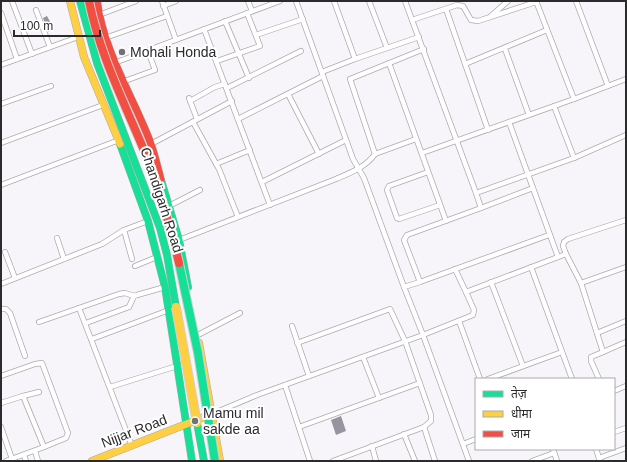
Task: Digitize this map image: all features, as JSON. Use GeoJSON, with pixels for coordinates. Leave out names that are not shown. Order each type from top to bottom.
{"type":"FeatureCollection","features":[{"type":"Feature","properties":{"kind":"main road"},"geometry":{"type":"LineString","coordinates":[[70,1],[78,37],[103,105],[119,140],[148,221],[165,287],[185,425],[192,461]]}},
{"type":"Feature","properties":{"kind":"main road","name":"Chandigarh Road"},"geometry":{"type":"LineString","coordinates":[[80,1],[97,63],[160,228],[167,255],[204,461]]}},
{"type":"Feature","properties":{"kind":"main road"},"geometry":{"type":"LineString","coordinates":[[89,1],[94,24],[104,56],[154,177],[173,243],[188,303],[215,461]]}},
{"type":"Feature","properties":{"kind":"main road"},"geometry":{"type":"LineString","coordinates":[[97,1],[98,15],[114,63],[151,144],[179,240],[198,335],[220,461]]}},
{"type":"Feature","properties":{"kind":"main road","name":"Nijjar Road"},"geometry":{"type":"LineString","coordinates":[[92,461],[212,414]]}},
{"type":"Feature","properties":{"kind":"street"},"geometry":{"type":"LineString","coordinates":[[12,1],[32,54]]}},
{"type":"Feature","properties":{"kind":"street"},"geometry":{"type":"LineString","coordinates":[[98,15],[136,1]]}},
{"type":"Feature","properties":{"kind":"street"},"geometry":{"type":"LineString","coordinates":[[176,1],[163,3],[176,40]]}},
{"type":"Feature","properties":{"kind":"street"},"geometry":{"type":"LineString","coordinates":[[217,61],[260,46],[249,12],[248,1]]}},
{"type":"Feature","properties":{"kind":"street"},"geometry":{"type":"LineString","coordinates":[[114,63],[280,1]]}},
{"type":"Feature","properties":{"kind":"street"},"geometry":{"type":"LineString","coordinates":[[296,1],[346,140],[358,169],[364,178],[469,461]]}},
{"type":"Feature","properties":{"kind":"street"},"geometry":{"type":"LineString","coordinates":[[334,1],[355,59]]}},
{"type":"Feature","properties":{"kind":"street"},"geometry":{"type":"LineString","coordinates":[[369,1],[387,48]]}},
{"type":"Feature","properties":{"kind":"street"},"geometry":{"type":"LineString","coordinates":[[405,1],[424,49],[481,208]]}},
{"type":"Feature","properties":{"kind":"street"},"geometry":{"type":"LineString","coordinates":[[490,17],[508,1]]}},
{"type":"Feature","properties":{"kind":"street"},"geometry":{"type":"LineString","coordinates":[[412,20],[460,5],[474,21],[536,1],[574,99]]}},
{"type":"Feature","properties":{"kind":"street"},"geometry":{"type":"LineString","coordinates":[[578,1],[608,86]]}},
{"type":"Feature","properties":{"kind":"street"},"geometry":{"type":"LineString","coordinates":[[446,9],[488,130]]}},
{"type":"Feature","properties":{"kind":"street"},"geometry":{"type":"LineString","coordinates":[[36,10],[50,47]]}},
{"type":"Feature","properties":{"kind":"street"},"geometry":{"type":"LineString","coordinates":[[1,13],[17,60]]}},
{"type":"Feature","properties":{"kind":"street"},"geometry":{"type":"LineString","coordinates":[[105,38],[167,16]]}},
{"type":"Feature","properties":{"kind":"street"},"geometry":{"type":"LineString","coordinates":[[256,35],[303,19]]}},
{"type":"Feature","properties":{"kind":"street"},"geometry":{"type":"LineString","coordinates":[[225,21],[249,78]]}},
{"type":"Feature","properties":{"kind":"street"},"geometry":{"type":"LineString","coordinates":[[204,29],[270,205]]}},
{"type":"Feature","properties":{"kind":"street"},"geometry":{"type":"LineString","coordinates":[[465,64],[505,49],[547,30]]}},
{"type":"Feature","properties":{"kind":"street"},"geometry":{"type":"LineString","coordinates":[[238,119],[288,94],[322,74],[355,59],[419,36]]}},
{"type":"Feature","properties":{"kind":"street"},"geometry":{"type":"LineString","coordinates":[[1,66],[78,37]]}},
{"type":"Feature","properties":{"kind":"street"},"geometry":{"type":"LineString","coordinates":[[375,154],[350,79],[424,49]]}},
{"type":"Feature","properties":{"kind":"street"},"geometry":{"type":"LineString","coordinates":[[505,49],[529,115]]}},
{"type":"Feature","properties":{"kind":"street"},"geometry":{"type":"LineString","coordinates":[[122,82],[155,70],[148,51]]}},
{"type":"Feature","properties":{"kind":"street"},"geometry":{"type":"LineString","coordinates":[[238,218],[216,164],[195,120],[190,100],[215,87],[226,86],[249,78],[301,51]]}},
{"type":"Feature","properties":{"kind":"street"},"geometry":{"type":"LineString","coordinates":[[389,63],[446,221]]}},
{"type":"Feature","properties":{"kind":"street"},"geometry":{"type":"LineString","coordinates":[[422,153],[626,79]]}},
{"type":"Feature","properties":{"kind":"street"},"geometry":{"type":"LineString","coordinates":[[1,104],[50,86]]}},
{"type":"Feature","properties":{"kind":"street"},"geometry":{"type":"LineString","coordinates":[[288,94],[319,154]]}},
{"type":"Feature","properties":{"kind":"street"},"geometry":{"type":"LineString","coordinates":[[151,144],[232,101]]}},
{"type":"Feature","properties":{"kind":"street"},"geometry":{"type":"LineString","coordinates":[[1,142],[103,105]]}},
{"type":"Feature","properties":{"kind":"street"},"geometry":{"type":"LineString","coordinates":[[554,106],[574,158]]}},
{"type":"Feature","properties":{"kind":"street"},"geometry":{"type":"LineString","coordinates":[[509,122],[558,257]]}},
{"type":"Feature","properties":{"kind":"street"},"geometry":{"type":"LineString","coordinates":[[476,193],[574,158],[626,135]]}},
{"type":"Feature","properties":{"kind":"street"},"geometry":{"type":"LineString","coordinates":[[179,240],[238,218],[358,169],[372,159],[375,154],[416,139]]}},
{"type":"Feature","properties":{"kind":"street"},"geometry":{"type":"LineString","coordinates":[[1,185],[119,140]]}},
{"type":"Feature","properties":{"kind":"street"},"geometry":{"type":"LineString","coordinates":[[262,182],[346,140]]}},
{"type":"Feature","properties":{"kind":"street"},"geometry":{"type":"LineString","coordinates":[[216,164],[250,150]]}},
{"type":"Feature","properties":{"kind":"street"},"geometry":{"type":"LineString","coordinates":[[428,172],[389,186],[387,190],[397,218],[399,219],[440,205]]}},
{"type":"Feature","properties":{"kind":"street"},"geometry":{"type":"LineString","coordinates":[[420,282],[404,240],[405,237],[533,188]]}},
{"type":"Feature","properties":{"kind":"street"},"geometry":{"type":"LineString","coordinates":[[169,206],[200,190]]}},
{"type":"Feature","properties":{"kind":"street"},"geometry":{"type":"LineString","coordinates":[[603,352],[581,283],[563,246],[564,242],[568,239],[626,220]]}},
{"type":"Feature","properties":{"kind":"street"},"geometry":{"type":"LineString","coordinates":[[1,284],[102,244],[118,236],[124,230],[148,221]]}},
{"type":"Feature","properties":{"kind":"street"},"geometry":{"type":"LineString","coordinates":[[124,230],[132,258]]}},
{"type":"Feature","properties":{"kind":"street"},"geometry":{"type":"LineString","coordinates":[[404,287],[549,235]]}},
{"type":"Feature","properties":{"kind":"street"},"geometry":{"type":"LineString","coordinates":[[57,238],[64,258]]}},
{"type":"Feature","properties":{"kind":"street"},"geometry":{"type":"LineString","coordinates":[[5,252],[15,278]]}},
{"type":"Feature","properties":{"kind":"street"},"geometry":{"type":"LineString","coordinates":[[466,292],[566,254]]}},
{"type":"Feature","properties":{"kind":"street"},"geometry":{"type":"LineString","coordinates":[[135,266],[157,257]]}},
{"type":"Feature","properties":{"kind":"street"},"geometry":{"type":"LineString","coordinates":[[531,267],[572,378]]}},
{"type":"Feature","properties":{"kind":"street"},"geometry":{"type":"LineString","coordinates":[[581,283],[626,267]]}},
{"type":"Feature","properties":{"kind":"street"},"geometry":{"type":"LineString","coordinates":[[212,414],[309,376],[423,335],[474,314],[474,310],[455,269]]}},
{"type":"Feature","properties":{"kind":"street"},"geometry":{"type":"LineString","coordinates":[[491,282],[523,366]]}},
{"type":"Feature","properties":{"kind":"street"},"geometry":{"type":"LineString","coordinates":[[39,322],[125,293],[134,296],[165,287]]}},
{"type":"Feature","properties":{"kind":"street"},"geometry":{"type":"LineString","coordinates":[[86,323],[129,307],[134,296]]}},
{"type":"Feature","properties":{"kind":"street"},"geometry":{"type":"LineString","coordinates":[[79,308],[132,446]]}},
{"type":"Feature","properties":{"kind":"street"},"geometry":{"type":"LineString","coordinates":[[1,309],[6,309],[10,313],[25,356]]}},
{"type":"Feature","properties":{"kind":"street"},"geometry":{"type":"LineString","coordinates":[[298,343],[388,309],[392,311],[405,341],[431,415],[431,421],[424,427],[339,460],[332,461]]}},
{"type":"Feature","properties":{"kind":"street"},"geometry":{"type":"LineString","coordinates":[[92,339],[169,310]]}},
{"type":"Feature","properties":{"kind":"street"},"geometry":{"type":"LineString","coordinates":[[198,335],[240,313]]}},
{"type":"Feature","properties":{"kind":"street"},"geometry":{"type":"LineString","coordinates":[[459,321],[480,378]]}},
{"type":"Feature","properties":{"kind":"street"},"geometry":{"type":"LineString","coordinates":[[597,333],[626,322]]}},
{"type":"Feature","properties":{"kind":"street"},"geometry":{"type":"LineString","coordinates":[[292,326],[309,376]]}},
{"type":"Feature","properties":{"kind":"street"},"geometry":{"type":"LineString","coordinates":[[598,378],[590,361],[592,356],[626,342]]}},
{"type":"Feature","properties":{"kind":"street"},"geometry":{"type":"LineString","coordinates":[[491,378],[562,352]]}},
{"type":"Feature","properties":{"kind":"street"},"geometry":{"type":"LineString","coordinates":[[363,357],[379,398]]}},
{"type":"Feature","properties":{"kind":"street"},"geometry":{"type":"LineString","coordinates":[[1,376],[39,363],[44,367],[68,433],[66,438],[6,461]]}},
{"type":"Feature","properties":{"kind":"street"},"geometry":{"type":"LineString","coordinates":[[110,388],[177,366]]}},
{"type":"Feature","properties":{"kind":"street"},"geometry":{"type":"LineString","coordinates":[[299,427],[420,383]]}},
{"type":"Feature","properties":{"kind":"street"},"geometry":{"type":"LineString","coordinates":[[285,385],[310,461]]}},
{"type":"Feature","properties":{"kind":"street"},"geometry":{"type":"LineString","coordinates":[[615,391],[626,386]]}},
{"type":"Feature","properties":{"kind":"street"},"geometry":{"type":"LineString","coordinates":[[1,403],[38,392]]}},
{"type":"Feature","properties":{"kind":"street"},"geometry":{"type":"LineString","coordinates":[[23,396],[44,447]]}},
{"type":"Feature","properties":{"kind":"street"},"geometry":{"type":"LineString","coordinates":[[1,427],[12,459]]}},
{"type":"Feature","properties":{"kind":"street"},"geometry":{"type":"LineString","coordinates":[[424,427],[435,461]]}},
{"type":"Feature","properties":{"kind":"street"},"geometry":{"type":"LineString","coordinates":[[615,432],[626,428]]}},
{"type":"Feature","properties":{"kind":"street"},"geometry":{"type":"LineString","coordinates":[[404,434],[415,461]]}},
{"type":"Feature","properties":{"kind":"street"},"geometry":{"type":"LineString","coordinates":[[463,444],[475,439]]}},
{"type":"Feature","properties":{"kind":"street"},"geometry":{"type":"LineString","coordinates":[[372,446],[376,461]]}},
{"type":"Feature","properties":{"kind":"street"},"geometry":{"type":"LineString","coordinates":[[599,459],[626,448]]}},
{"type":"Feature","properties":{"kind":"street"},"geometry":{"type":"LineString","coordinates":[[35,451],[38,461]]}},
{"type":"Feature","properties":{"kind":"street"},"geometry":{"type":"LineString","coordinates":[[532,461],[554,451],[557,461]]}},
{"type":"Feature","properties":{"kind":"street"},"geometry":{"type":"LineString","coordinates":[[24,455],[26,461]]}},
{"type":"Feature","properties":{"kind":"building"},"geometry":{"type":"Polygon","coordinates":[[[47,16],[54,29],[48,32],[43,18],[47,16]]]}},
{"type":"Feature","properties":{"kind":"building"},"geometry":{"type":"Polygon","coordinates":[[[341,416],[346,431],[336,435],[331,420],[341,416]]]}},
{"type":"Feature","properties":{"kind":"traffic: fast"},"geometry":{"type":"LineString","coordinates":[[80,1],[97,63],[160,228],[167,255],[176,307]]}},
{"type":"Feature","properties":{"kind":"traffic: fast"},"geometry":{"type":"LineString","coordinates":[[120,144],[148,221],[165,287],[192,461]]}},
{"type":"Feature","properties":{"kind":"traffic: fast"},"geometry":{"type":"LineString","coordinates":[[161,180],[179,240],[188,287]]}},
{"type":"Feature","properties":{"kind":"traffic: fast"},"geometry":{"type":"LineString","coordinates":[[179,263],[198,353],[215,461]]}},
{"type":"Feature","properties":{"kind":"traffic: fast"},"geometry":{"type":"LineString","coordinates":[[197,423],[204,461]]}},
{"type":"Feature","properties":{"kind":"traffic: slow"},"geometry":{"type":"LineString","coordinates":[[70,1],[84,57],[120,144]]}},
{"type":"Feature","properties":{"kind":"traffic: slow"},"geometry":{"type":"LineString","coordinates":[[176,307],[197,423]]}},
{"type":"Feature","properties":{"kind":"traffic: slow"},"geometry":{"type":"LineString","coordinates":[[199,343],[220,461]]}},
{"type":"Feature","properties":{"kind":"traffic: slow"},"geometry":{"type":"LineString","coordinates":[[92,461],[212,414]]}},
{"type":"Feature","properties":{"kind":"traffic: jam"},"geometry":{"type":"LineString","coordinates":[[89,1],[106,60],[156,181],[179,263]]}},
{"type":"Feature","properties":{"kind":"traffic: jam"},"geometry":{"type":"LineString","coordinates":[[97,1],[106,39],[112,56],[144,126],[151,144],[161,180]]}},
{"type":"Feature","properties":{"kind":"place","name":"Mohali Honda"},"geometry":{"type":"Point","coordinates":[122,52]}},
{"type":"Feature","properties":{"kind":"place","name":"Mamu mil sakde aa"},"geometry":{"type":"Point","coordinates":[195,421]}}]}
